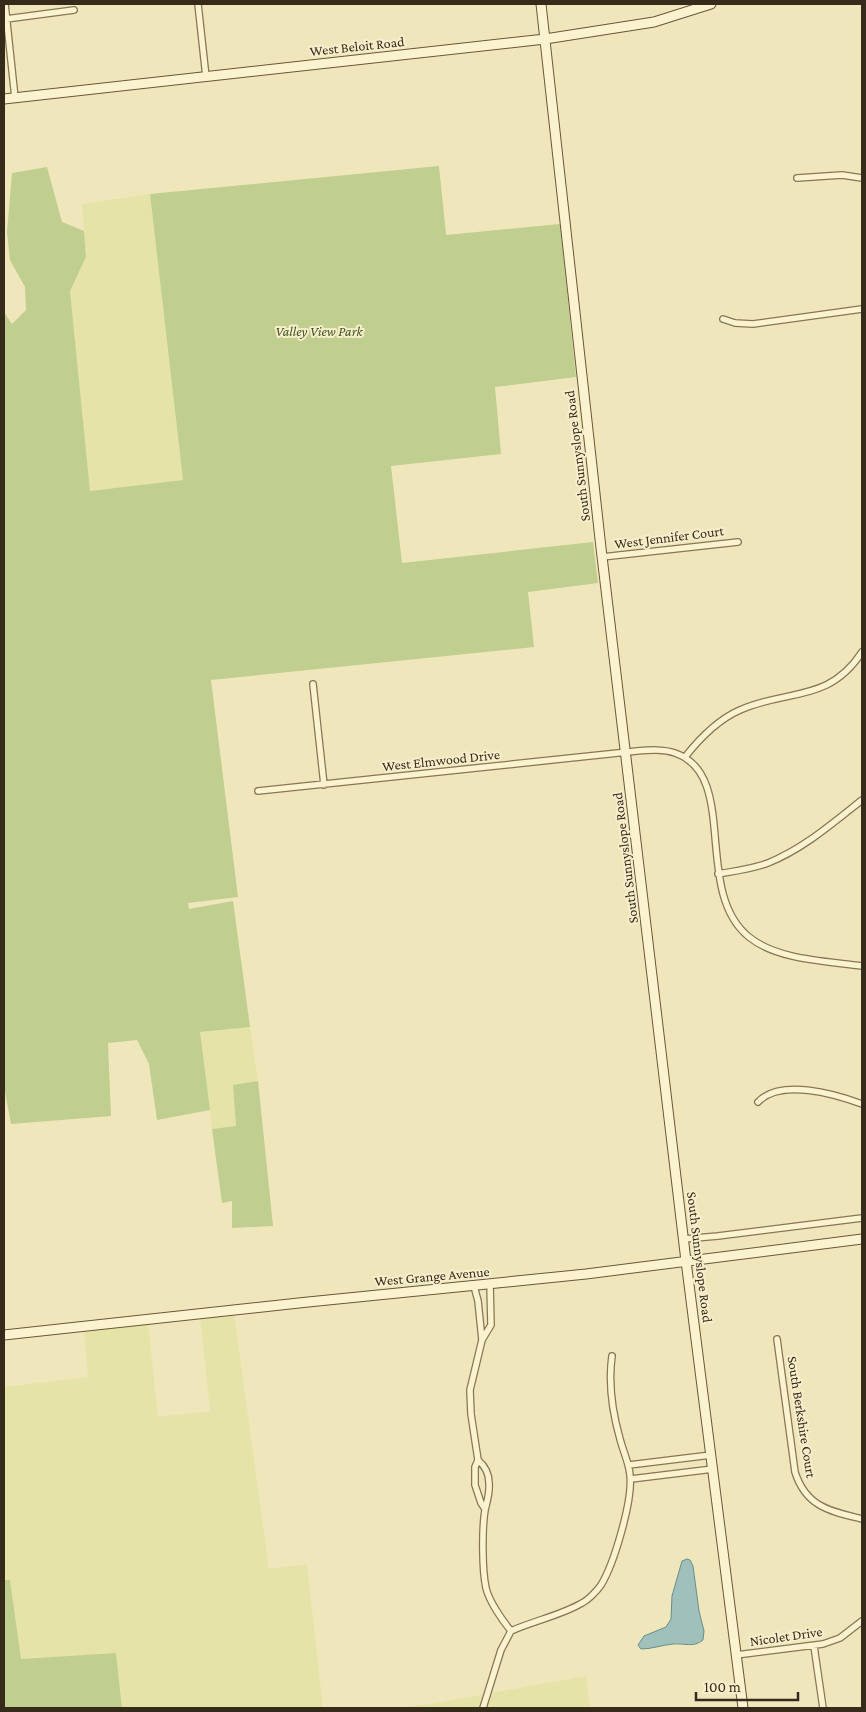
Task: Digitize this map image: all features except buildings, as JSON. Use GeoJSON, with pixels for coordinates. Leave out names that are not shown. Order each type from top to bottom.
{"type":"FeatureCollection","features":[{"type":"Feature","properties":{"kind":"street"},"geometry":{"type":"LineString","coordinates":[[5,4],[15,98]]}},
{"type":"Feature","properties":{"kind":"street"},"geometry":{"type":"LineString","coordinates":[[198,4],[206,77]]}},
{"type":"Feature","properties":{"kind":"street","name":"South Sunnyslope Road"},"geometry":{"type":"LineString","coordinates":[[541,4],[602,557],[686,1261],[743,1708]]}},
{"type":"Feature","properties":{"kind":"street","name":"West Beloit Road"},"geometry":{"type":"LineString","coordinates":[[4,99],[545,39],[654,22],[710,4]]}},
{"type":"Feature","properties":{"kind":"street"},"geometry":{"type":"LineString","coordinates":[[6,19],[74,10]]}},
{"type":"Feature","properties":{"kind":"street"},"geometry":{"type":"LineString","coordinates":[[797,178],[842,175],[862,178]]}},
{"type":"Feature","properties":{"kind":"street"},"geometry":{"type":"LineString","coordinates":[[723,319],[735,323],[753,324],[862,309]]}},
{"type":"Feature","properties":{"kind":"street","name":"West Jennifer Court"},"geometry":{"type":"LineString","coordinates":[[602,557],[738,542]]}},
{"type":"Feature","properties":{"kind":"street"},"geometry":{"type":"LineString","coordinates":[[862,652],[847,671],[818,690],[756,704],[730,714],[706,734],[685,757],[699,770],[708,787],[713,815],[718,874],[723,898],[732,918],[739,927],[756,942],[766,947],[789,954],[862,966]]}},
{"type":"Feature","properties":{"kind":"street"},"geometry":{"type":"LineString","coordinates":[[313,684],[324,784]]}},
{"type":"Feature","properties":{"kind":"street","name":"West Elmwood Drive"},"geometry":{"type":"LineString","coordinates":[[258,791],[626,752],[665,750],[685,757]]}},
{"type":"Feature","properties":{"kind":"street"},"geometry":{"type":"LineString","coordinates":[[718,874],[753,867],[789,854],[812,839],[862,800]]}},
{"type":"Feature","properties":{"kind":"street"},"geometry":{"type":"LineString","coordinates":[[758,1102],[769,1092],[791,1090],[832,1095],[862,1104]]}},
{"type":"Feature","properties":{"kind":"street"},"geometry":{"type":"LineString","coordinates":[[684,1239],[862,1218]]}},
{"type":"Feature","properties":{"kind":"street","name":"West Grange Avenue"},"geometry":{"type":"LineString","coordinates":[[4,1335],[474,1286],[862,1239]]}},
{"type":"Feature","properties":{"kind":"street"},"geometry":{"type":"LineString","coordinates":[[485,1509],[481,1504],[475,1485],[475,1467],[478,1460],[471,1414],[470,1390],[482,1340],[491,1325],[490,1284]]}},
{"type":"Feature","properties":{"kind":"street"},"geometry":{"type":"LineString","coordinates":[[474,1286],[478,1301],[482,1340]]}},
{"type":"Feature","properties":{"kind":"street","name":"South Berkshire Court"},"geometry":{"type":"LineString","coordinates":[[777,1338],[795,1472],[798,1482],[806,1494],[821,1507],[862,1519]]}},
{"type":"Feature","properties":{"kind":"street"},"geometry":{"type":"LineString","coordinates":[[483,1708],[501,1650],[511,1631],[582,1603],[600,1587],[609,1570],[628,1500],[630,1478],[629,1466],[611,1406],[609,1374],[612,1356]]}},
{"type":"Feature","properties":{"kind":"street"},"geometry":{"type":"LineString","coordinates":[[629,1466],[711,1454]]}},
{"type":"Feature","properties":{"kind":"street"},"geometry":{"type":"LineString","coordinates":[[478,1460],[486,1467],[490,1484],[488,1502],[485,1509],[483,1555],[486,1589],[498,1614],[511,1631]]}},
{"type":"Feature","properties":{"kind":"street"},"geometry":{"type":"LineString","coordinates":[[630,1478],[713,1469]]}},
{"type":"Feature","properties":{"kind":"street","name":"Nicolet Drive"},"geometry":{"type":"LineString","coordinates":[[736,1655],[814,1646],[830,1642],[840,1638],[862,1621]]}},
{"type":"Feature","properties":{"kind":"street"},"geometry":{"type":"LineString","coordinates":[[814,1646],[823,1708]]}},
{"type":"Feature","properties":{"kind":"shaded area"},"geometry":{"type":"Polygon","coordinates":[[[150,194],[183,480],[90,491],[70,291],[86,257],[82,204],[150,194]]]}},
{"type":"Feature","properties":{"kind":"shaded area"},"geometry":{"type":"Polygon","coordinates":[[[250,1027],[258,1081],[233,1086],[236,1126],[212,1129],[200,1032],[250,1027]]]}},
{"type":"Feature","properties":{"kind":"shaded area"},"geometry":{"type":"Polygon","coordinates":[[[234,1313],[269,1569],[307,1564],[323,1708],[122,1708],[116,1653],[21,1659],[10,1580],[4,1580],[4,1387],[88,1377],[84,1329],[148,1322],[158,1417],[210,1411],[200,1316],[234,1313]]]}},
{"type":"Feature","properties":{"kind":"shaded area"},"geometry":{"type":"Polygon","coordinates":[[[586,1676],[590,1708],[398,1708],[430,1704],[586,1676]]]}},
{"type":"Feature","properties":{"kind":"green space","name":"Valley View Park"},"geometry":{"type":"Polygon","coordinates":[[[439,166],[446,235],[560,224],[576,377],[495,387],[501,454],[391,466],[402,563],[593,542],[598,583],[528,592],[534,647],[211,680],[238,897],[188,903],[189,909],[233,901],[250,1027],[200,1032],[210,1110],[157,1120],[149,1064],[137,1040],[108,1043],[111,1116],[11,1124],[4,1086],[4,312],[12,324],[26,310],[25,287],[10,260],[7,232],[12,173],[47,167],[62,222],[84,231],[86,257],[70,291],[90,491],[183,480],[150,194],[439,166]]]}},
{"type":"Feature","properties":{"kind":"green space"},"geometry":{"type":"Polygon","coordinates":[[[258,1081],[273,1226],[232,1228],[232,1201],[222,1203],[212,1129],[236,1126],[233,1085],[258,1081]]]}},
{"type":"Feature","properties":{"kind":"green space"},"geometry":{"type":"Polygon","coordinates":[[[4,1580],[10,1580],[21,1659],[116,1653],[122,1708],[4,1708],[4,1580]]]}},
{"type":"Feature","properties":{"kind":"water"},"geometry":{"type":"Polygon","coordinates":[[[690,1560],[693,1566],[699,1611],[704,1631],[703,1640],[692,1645],[673,1644],[641,1649],[638,1645],[644,1636],[666,1627],[671,1619],[672,1596],[682,1561],[690,1560]]]}}]}
